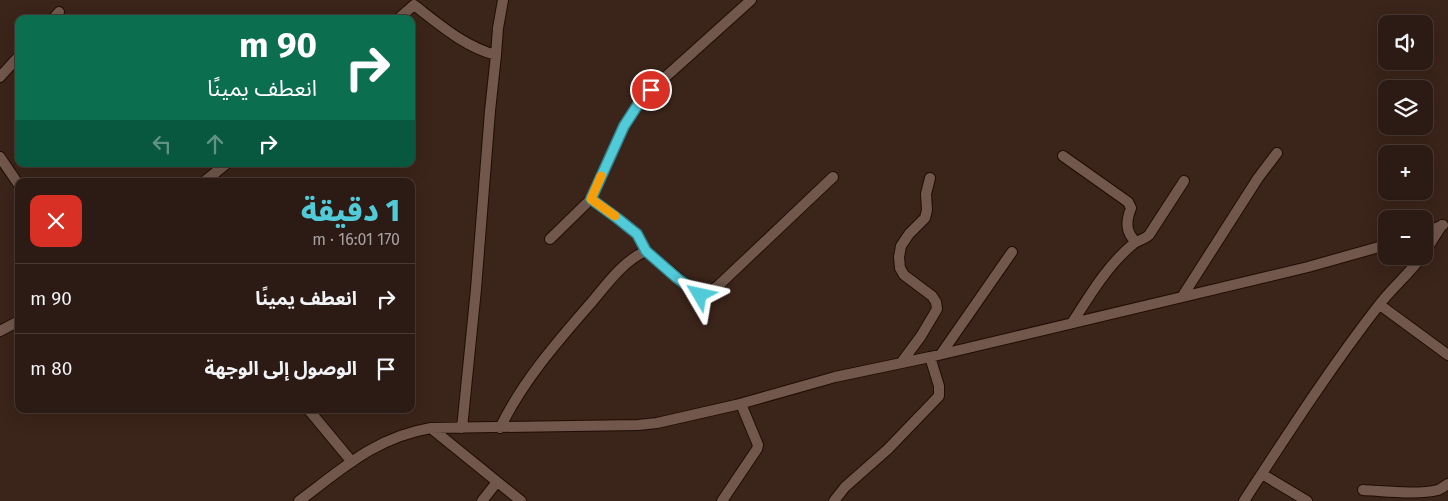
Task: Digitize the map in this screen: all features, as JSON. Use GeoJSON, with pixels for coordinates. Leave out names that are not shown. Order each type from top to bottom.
{"type":"FeatureCollection","features":[{"type":"Feature","properties":{"kind":"street"},"geometry":{"type":"LineString","coordinates":[[462,428],[476,289],[490,111],[498,28],[503,0]]}},
{"type":"Feature","properties":{"kind":"street"},"geometry":{"type":"LineString","coordinates":[[550,239],[591,199],[624,126],[637,106],[657,85],[751,0]]}},
{"type":"Feature","properties":{"kind":"street"},"geometry":{"type":"LineString","coordinates":[[401,15],[411,2],[448,31],[475,48],[496,55]]}},
{"type":"Feature","properties":{"kind":"street"},"geometry":{"type":"LineString","coordinates":[[0,77],[15,60]]}},
{"type":"Feature","properties":{"kind":"street"},"geometry":{"type":"LineString","coordinates":[[1182,297],[1253,185],[1276,153]]}},
{"type":"Feature","properties":{"kind":"street"},"geometry":{"type":"LineString","coordinates":[[1063,156],[1128,202],[1131,208],[1127,225],[1131,237],[1136,242]]}},
{"type":"Feature","properties":{"kind":"street"},"geometry":{"type":"LineString","coordinates":[[0,157],[15,179]]}},
{"type":"Feature","properties":{"kind":"street"},"geometry":{"type":"LineString","coordinates":[[209,178],[222,167]]}},
{"type":"Feature","properties":{"kind":"street"},"geometry":{"type":"LineString","coordinates":[[591,199],[637,234],[646,251],[696,293],[705,295],[719,286],[833,177]]}},
{"type":"Feature","properties":{"kind":"street"},"geometry":{"type":"LineString","coordinates":[[901,363],[921,336],[937,309],[936,302],[932,296],[904,275],[900,268],[899,257],[901,246],[909,234],[925,218],[927,210],[926,194],[930,178]]}},
{"type":"Feature","properties":{"kind":"street"},"geometry":{"type":"LineString","coordinates":[[1072,322],[1110,267],[1136,242],[1145,239],[1149,235],[1184,181]]}},
{"type":"Feature","properties":{"kind":"street"},"geometry":{"type":"LineString","coordinates":[[1433,229],[1445,224]]}},
{"type":"Feature","properties":{"kind":"street"},"geometry":{"type":"LineString","coordinates":[[1433,241],[1445,224]]}},
{"type":"Feature","properties":{"kind":"street"},"geometry":{"type":"LineString","coordinates":[[299,501],[376,446],[390,439],[415,431],[431,428],[638,426],[671,420],[741,404],[835,377],[930,357],[1308,267],[1378,247]]}},
{"type":"Feature","properties":{"kind":"street"},"geometry":{"type":"LineString","coordinates":[[500,428],[510,406],[574,323],[618,271],[637,255],[646,251]]}},
{"type":"Feature","properties":{"kind":"street"},"geometry":{"type":"LineString","coordinates":[[941,354],[1012,252]]}},
{"type":"Feature","properties":{"kind":"street"},"geometry":{"type":"LineString","coordinates":[[1244,501],[1315,393],[1380,305],[1414,265]]}},
{"type":"Feature","properties":{"kind":"street"},"geometry":{"type":"LineString","coordinates":[[1380,305],[1448,355]]}},
{"type":"Feature","properties":{"kind":"street"},"geometry":{"type":"LineString","coordinates":[[0,331],[15,323]]}},
{"type":"Feature","properties":{"kind":"street"},"geometry":{"type":"LineString","coordinates":[[834,501],[845,487],[888,449],[939,396],[930,357]]}},
{"type":"Feature","properties":{"kind":"street"},"geometry":{"type":"LineString","coordinates":[[722,501],[758,445],[741,404]]}},
{"type":"Feature","properties":{"kind":"street"},"geometry":{"type":"LineString","coordinates":[[311,413],[352,462]]}},
{"type":"Feature","properties":{"kind":"street"},"geometry":{"type":"LineString","coordinates":[[431,428],[520,501]]}},
{"type":"Feature","properties":{"kind":"street"},"geometry":{"type":"LineString","coordinates":[[1262,474],[1307,501]]}},
{"type":"Feature","properties":{"kind":"street"},"geometry":{"type":"LineString","coordinates":[[482,501],[497,482]]}},
{"type":"Feature","properties":{"kind":"street"},"geometry":{"type":"LineString","coordinates":[[1363,490],[1428,491],[1439,490],[1448,484]]}},
{"type":"Feature","properties":{"kind":"slow traffic"},"geometry":{"type":"LineString","coordinates":[[601,176],[591,199],[615,216]]}},
{"type":"Feature","properties":{"kind":"route"},"geometry":{"type":"LineString","coordinates":[[651,90],[630,115],[591,199],[640,236],[646,251],[700,295]]}}]}
